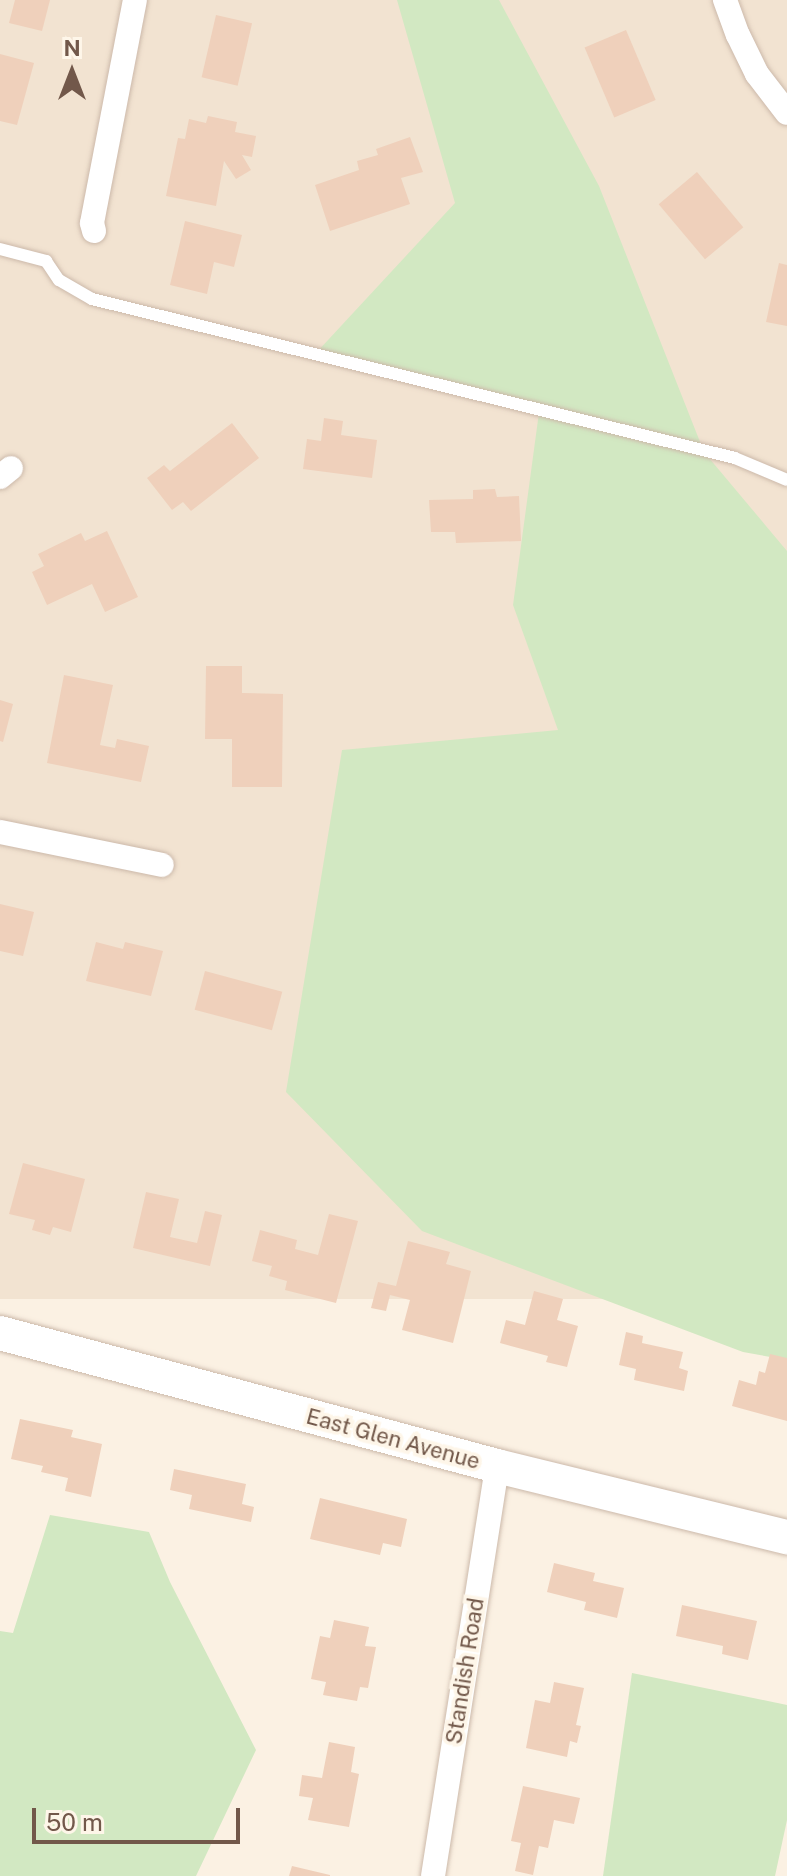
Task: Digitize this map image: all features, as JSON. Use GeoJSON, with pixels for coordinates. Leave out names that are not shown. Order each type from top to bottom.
{"type":"FeatureCollection","features":[{"type":"Feature","properties":{"kind":"street"},"geometry":{"type":"LineString","coordinates":[[94,231],[92,223],[135,0]]}},
{"type":"Feature","properties":{"kind":"street"},"geometry":{"type":"LineString","coordinates":[[725,0],[757,74],[787,113]]}},
{"type":"Feature","properties":{"kind":"street"},"geometry":{"type":"LineString","coordinates":[[0,832],[162,865]]}},
{"type":"Feature","properties":{"kind":"street","name":"East Glen Avenue"},"geometry":{"type":"LineString","coordinates":[[0,1333],[497,1466],[787,1537]]}},
{"type":"Feature","properties":{"kind":"street","name":"Standish Road"},"geometry":{"type":"LineString","coordinates":[[433,1876],[497,1466]]}},
{"type":"Feature","properties":{"kind":"lane"},"geometry":{"type":"LineString","coordinates":[[0,249],[46,261],[59,280],[92,299],[735,458],[787,480]]}},
{"type":"Feature","properties":{"kind":"shaded area"},"geometry":{"type":"Polygon","coordinates":[[[0,0],[787,0],[787,1299],[0,1299],[0,0]]]}},
{"type":"Feature","properties":{"kind":"green space"},"geometry":{"type":"Polygon","coordinates":[[[397,0],[499,0],[599,186],[704,452],[787,551],[787,1360],[743,1352],[422,1231],[286,1092],[342,750],[558,730],[513,605],[540,405],[316,353],[455,203],[397,0]]]}},
{"type":"Feature","properties":{"kind":"green space"},"geometry":{"type":"Polygon","coordinates":[[[50,1515],[149,1532],[170,1582],[256,1750],[196,1876],[0,1876],[0,1631],[13,1633],[50,1515]]]}},
{"type":"Feature","properties":{"kind":"green space"},"geometry":{"type":"Polygon","coordinates":[[[632,1673],[787,1705],[787,1820],[775,1876],[603,1876],[632,1673]]]}},
{"type":"Feature","properties":{"kind":"building"},"geometry":{"type":"Polygon","coordinates":[[[15,0],[50,0],[42,31],[9,23],[15,0]]]}},
{"type":"Feature","properties":{"kind":"building"},"geometry":{"type":"Polygon","coordinates":[[[216,15],[252,23],[238,86],[202,77],[216,15]]]}},
{"type":"Feature","properties":{"kind":"building"},"geometry":{"type":"Polygon","coordinates":[[[626,30],[656,100],[614,118],[585,48],[626,30]]]}},
{"type":"Feature","properties":{"kind":"building"},"geometry":{"type":"Polygon","coordinates":[[[0,54],[34,63],[17,125],[0,121],[0,54]]]}},
{"type":"Feature","properties":{"kind":"building"},"geometry":{"type":"Polygon","coordinates":[[[208,116],[237,122],[235,132],[256,136],[252,157],[242,155],[251,170],[236,179],[224,161],[216,206],[166,196],[178,138],[185,139],[189,119],[206,123],[208,116]]]}},
{"type":"Feature","properties":{"kind":"building"},"geometry":{"type":"Polygon","coordinates":[[[410,137],[423,172],[401,178],[410,204],[330,231],[315,185],[359,170],[357,161],[378,155],[376,149],[410,137]]]}},
{"type":"Feature","properties":{"kind":"building"},"geometry":{"type":"Polygon","coordinates":[[[697,172],[743,227],[705,259],[659,204],[697,172]]]}},
{"type":"Feature","properties":{"kind":"building"},"geometry":{"type":"Polygon","coordinates":[[[185,221],[242,235],[234,267],[214,262],[207,294],[170,285],[185,221]]]}},
{"type":"Feature","properties":{"kind":"building"},"geometry":{"type":"Polygon","coordinates":[[[779,263],[787,265],[787,326],[766,322],[779,263]]]}},
{"type":"Feature","properties":{"kind":"building"},"geometry":{"type":"Polygon","coordinates":[[[324,418],[343,421],[341,435],[377,440],[372,478],[303,469],[307,439],[321,441],[324,418]]]}},
{"type":"Feature","properties":{"kind":"building"},"geometry":{"type":"Polygon","coordinates":[[[232,423],[259,458],[191,511],[183,502],[172,510],[147,478],[164,465],[170,471],[232,423]]]}},
{"type":"Feature","properties":{"kind":"building"},"geometry":{"type":"Polygon","coordinates":[[[495,489],[497,497],[519,496],[521,541],[456,543],[455,532],[431,532],[429,500],[473,499],[473,490],[495,489]]]}},
{"type":"Feature","properties":{"kind":"building"},"geometry":{"type":"Polygon","coordinates":[[[107,531],[138,597],[105,612],[92,584],[47,605],[32,572],[44,566],[38,554],[81,533],[85,541],[107,531]]]}},
{"type":"Feature","properties":{"kind":"building"},"geometry":{"type":"Polygon","coordinates":[[[206,666],[242,666],[242,693],[283,694],[282,787],[232,787],[232,739],[205,739],[206,666]]]}},
{"type":"Feature","properties":{"kind":"building"},"geometry":{"type":"Polygon","coordinates":[[[64,675],[113,685],[100,745],[115,748],[117,739],[149,746],[141,782],[47,763],[64,675]]]}},
{"type":"Feature","properties":{"kind":"building"},"geometry":{"type":"Polygon","coordinates":[[[0,700],[13,704],[3,742],[0,741],[0,700]]]}},
{"type":"Feature","properties":{"kind":"building"},"geometry":{"type":"Polygon","coordinates":[[[0,904],[34,912],[23,956],[0,951],[0,904]]]}},
{"type":"Feature","properties":{"kind":"building"},"geometry":{"type":"Polygon","coordinates":[[[96,942],[123,949],[125,942],[163,951],[151,996],[86,981],[96,942]]]}},
{"type":"Feature","properties":{"kind":"building"},"geometry":{"type":"Polygon","coordinates":[[[205,971],[282,992],[272,1030],[195,1010],[205,971]]]}},
{"type":"Feature","properties":{"kind":"building"},"geometry":{"type":"Polygon","coordinates":[[[23,1163],[85,1179],[71,1232],[53,1227],[50,1235],[32,1230],[35,1220],[9,1214],[23,1163]]]}},
{"type":"Feature","properties":{"kind":"building"},"geometry":{"type":"Polygon","coordinates":[[[146,1192],[179,1199],[170,1237],[197,1243],[205,1211],[222,1215],[210,1266],[133,1248],[146,1192]]]}},
{"type":"Feature","properties":{"kind":"building"},"geometry":{"type":"Polygon","coordinates":[[[329,1214],[358,1221],[336,1303],[285,1290],[287,1281],[269,1276],[272,1266],[252,1261],[260,1230],[297,1240],[295,1249],[318,1255],[329,1214]]]}},
{"type":"Feature","properties":{"kind":"building"},"geometry":{"type":"Polygon","coordinates":[[[408,1241],[450,1252],[446,1264],[471,1271],[453,1343],[402,1330],[410,1300],[390,1295],[386,1311],[371,1308],[378,1282],[396,1286],[408,1241]]]}},
{"type":"Feature","properties":{"kind":"building"},"geometry":{"type":"Polygon","coordinates":[[[534,1291],[563,1299],[557,1320],[578,1326],[567,1367],[546,1362],[548,1356],[500,1343],[506,1320],[525,1325],[534,1291]]]}},
{"type":"Feature","properties":{"kind":"building"},"geometry":{"type":"Polygon","coordinates":[[[626,1332],[643,1336],[642,1343],[683,1352],[679,1368],[688,1371],[684,1391],[634,1380],[636,1369],[619,1365],[626,1332]]]}},
{"type":"Feature","properties":{"kind":"building"},"geometry":{"type":"Polygon","coordinates":[[[770,1354],[787,1358],[787,1421],[732,1406],[739,1380],[756,1385],[759,1371],[765,1373],[770,1354]]]}},
{"type":"Feature","properties":{"kind":"building"},"geometry":{"type":"Polygon","coordinates":[[[20,1419],[73,1430],[71,1437],[102,1444],[91,1497],[65,1491],[68,1478],[41,1472],[43,1466],[11,1459],[20,1419]]]}},
{"type":"Feature","properties":{"kind":"building"},"geometry":{"type":"Polygon","coordinates":[[[174,1469],[246,1484],[242,1504],[254,1507],[251,1522],[189,1509],[192,1495],[170,1490],[174,1469]]]}},
{"type":"Feature","properties":{"kind":"building"},"geometry":{"type":"Polygon","coordinates":[[[320,1498],[407,1519],[401,1547],[383,1543],[380,1555],[310,1539],[320,1498]]]}},
{"type":"Feature","properties":{"kind":"building"},"geometry":{"type":"Polygon","coordinates":[[[554,1563],[595,1573],[593,1581],[624,1588],[617,1618],[584,1610],[586,1602],[547,1592],[554,1563]]]}},
{"type":"Feature","properties":{"kind":"building"},"geometry":{"type":"Polygon","coordinates":[[[682,1605],[757,1621],[748,1660],[722,1654],[723,1646],[676,1636],[682,1605]]]}},
{"type":"Feature","properties":{"kind":"building"},"geometry":{"type":"Polygon","coordinates":[[[334,1620],[369,1627],[365,1646],[376,1647],[368,1688],[360,1687],[357,1701],[323,1695],[326,1682],[311,1679],[320,1636],[330,1638],[334,1620]]]}},
{"type":"Feature","properties":{"kind":"building"},"geometry":{"type":"Polygon","coordinates":[[[554,1682],[584,1688],[576,1725],[581,1726],[577,1743],[570,1741],[567,1757],[526,1748],[535,1700],[550,1703],[554,1682]]]}},
{"type":"Feature","properties":{"kind":"building"},"geometry":{"type":"Polygon","coordinates":[[[329,1742],[355,1747],[351,1772],[359,1774],[349,1827],[308,1820],[313,1798],[299,1796],[302,1775],[322,1778],[329,1742]]]}},
{"type":"Feature","properties":{"kind":"building"},"geometry":{"type":"Polygon","coordinates":[[[523,1786],[580,1798],[574,1824],[554,1820],[548,1848],[539,1846],[533,1875],[515,1871],[521,1843],[511,1841],[523,1786]]]}},
{"type":"Feature","properties":{"kind":"building"},"geometry":{"type":"Polygon","coordinates":[[[292,1866],[330,1875],[330,1876],[289,1876],[292,1866]]]}}]}
